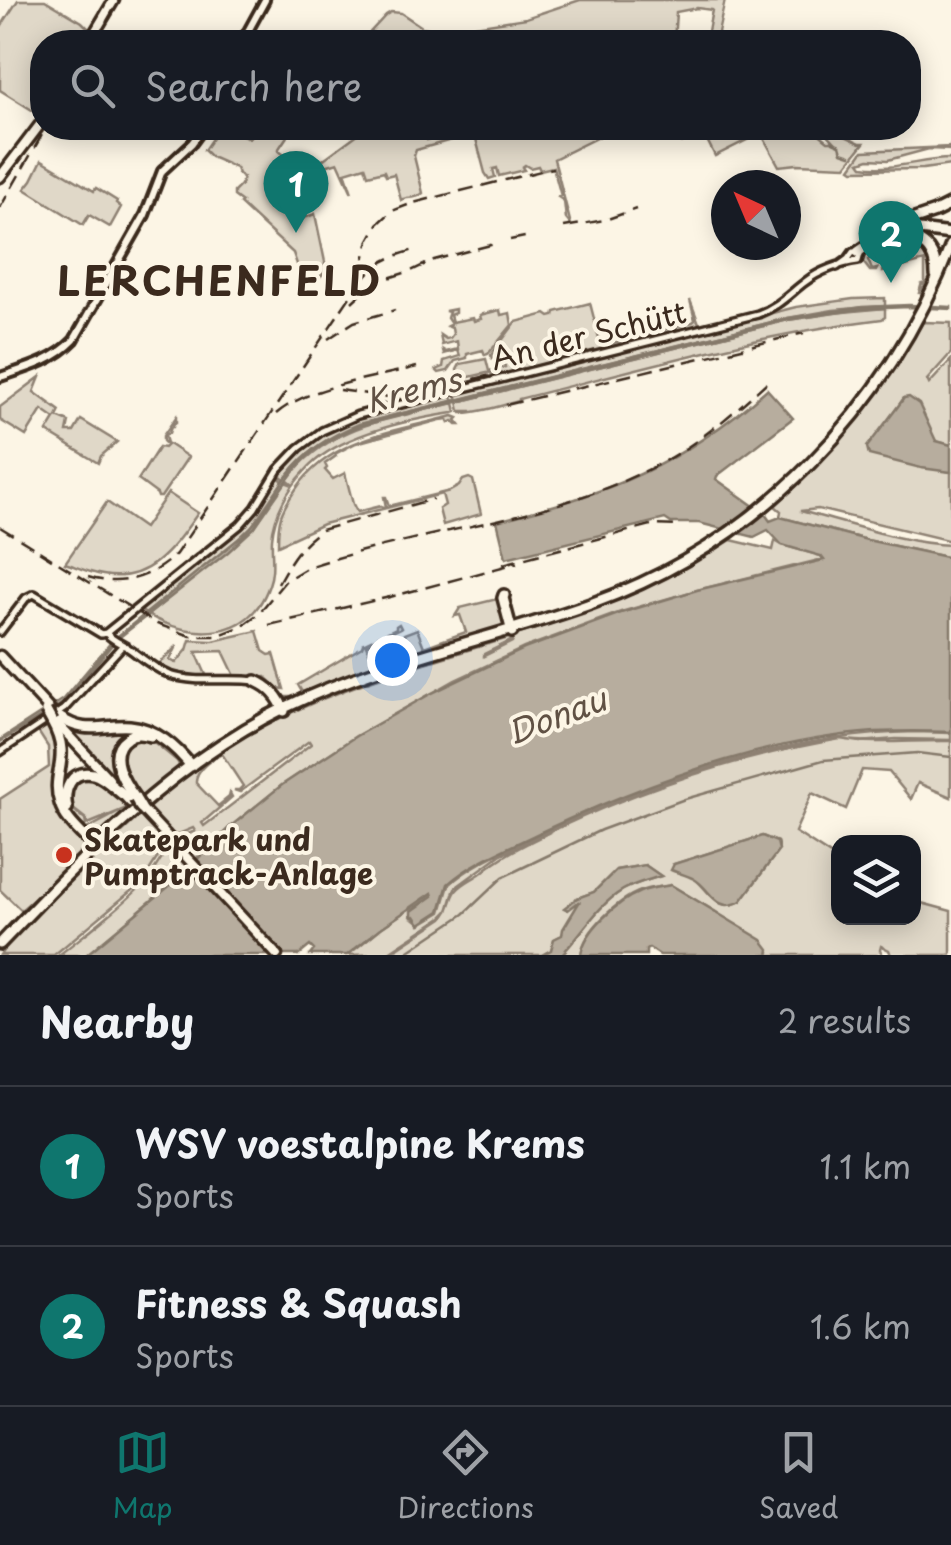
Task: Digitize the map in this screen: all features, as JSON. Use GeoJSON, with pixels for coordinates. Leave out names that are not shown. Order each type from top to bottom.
{"type":"FeatureCollection","features":[{"type":"Feature","properties":{"kind":"highway"},"geometry":{"type":"LineString","coordinates":[[856,257],[897,225],[951,204]]}},
{"type":"Feature","properties":{"kind":"highway"},"geometry":{"type":"LineString","coordinates":[[878,241],[900,228],[915,225],[951,232]]}},
{"type":"Feature","properties":{"kind":"highway"},"geometry":{"type":"LineString","coordinates":[[878,241],[900,238],[924,244],[936,264],[935,288]]}},
{"type":"Feature","properties":{"kind":"highway"},"geometry":{"type":"LineString","coordinates":[[935,288],[951,245]]}},
{"type":"Feature","properties":{"kind":"highway"},"geometry":{"type":"LineString","coordinates":[[0,947],[99,840],[132,816],[180,768],[270,715],[280,704],[358,682],[512,623],[620,597],[666,576],[714,546],[780,496],[852,419],[916,327],[951,254]]}},
{"type":"Feature","properties":{"kind":"highway"},"geometry":{"type":"LineString","coordinates":[[0,947],[83,860],[87,848],[132,816],[186,763],[236,739],[280,704],[490,636],[504,630],[514,619],[518,623],[540,620],[634,587],[714,546]]}},
{"type":"Feature","properties":{"kind":"highway"},"geometry":{"type":"LineString","coordinates":[[512,623],[540,620]]}},
{"type":"Feature","properties":{"kind":"highway"},"geometry":{"type":"LineString","coordinates":[[256,682],[267,687],[280,704]]}},
{"type":"Feature","properties":{"kind":"highway"},"geometry":{"type":"LineString","coordinates":[[44,706],[56,719],[83,728],[142,728],[163,739],[186,763]]}},
{"type":"Feature","properties":{"kind":"highway"},"geometry":{"type":"LineString","coordinates":[[56,719],[62,746],[59,800],[66,816],[95,845]]}},
{"type":"Feature","properties":{"kind":"highway"},"geometry":{"type":"LineString","coordinates":[[135,802],[118,766],[117,753],[124,740],[135,734],[147,735],[186,763]]}},
{"type":"Feature","properties":{"kind":"highway"},"geometry":{"type":"LineString","coordinates":[[95,845],[66,806],[69,783],[80,775],[95,775],[122,794]]}},
{"type":"Feature","properties":{"kind":"main road"},"geometry":{"type":"LineString","coordinates":[[96,30],[114,0]]}},
{"type":"Feature","properties":{"kind":"main road"},"geometry":{"type":"LineString","coordinates":[[249,30],[265,0]]}},
{"type":"Feature","properties":{"kind":"main road"},"geometry":{"type":"LineString","coordinates":[[0,177],[30,138]]}},
{"type":"Feature","properties":{"kind":"main road"},"geometry":{"type":"LineString","coordinates":[[0,377],[46,360],[74,340],[144,216],[162,171],[194,140]]}},
{"type":"Feature","properties":{"kind":"main road"},"geometry":{"type":"LineString","coordinates":[[8,667],[44,706]]}},
{"type":"Feature","properties":{"kind":"main road"},"geometry":{"type":"LineString","coordinates":[[56,719],[122,794],[135,802]]}},
{"type":"Feature","properties":{"kind":"main road"},"geometry":{"type":"LineString","coordinates":[[56,719],[274,955]]}},
{"type":"Feature","properties":{"kind":"street","name":"An der Schütt"},"geometry":{"type":"LineString","coordinates":[[107,637],[119,622],[235,530],[255,508],[288,458],[334,425],[358,415],[758,314],[786,300],[812,277],[856,257]]}},
{"type":"Feature","properties":{"kind":"street"},"geometry":{"type":"LineString","coordinates":[[0,632],[26,598],[34,594],[162,671],[181,678],[256,682]]}},
{"type":"Feature","properties":{"kind":"street"},"geometry":{"type":"LineString","coordinates":[[0,752],[64,708],[123,647]]}},
{"type":"Feature","properties":{"kind":"shaded area"},"geometry":{"type":"Polygon","coordinates":[[[18,0],[45,0],[90,30],[30,30],[30,109],[0,90],[0,28],[18,0]]]}},
{"type":"Feature","properties":{"kind":"shaded area"},"geometry":{"type":"Polygon","coordinates":[[[580,0],[725,0],[719,30],[708,30],[712,10],[697,8],[676,12],[675,30],[449,30],[526,18],[580,0]]]}},
{"type":"Feature","properties":{"kind":"shaded area"},"geometry":{"type":"Polygon","coordinates":[[[391,12],[401,13],[422,27],[438,30],[372,30],[391,12]]]}},
{"type":"Feature","properties":{"kind":"shaded area"},"geometry":{"type":"Polygon","coordinates":[[[211,140],[285,140],[278,150],[303,171],[309,193],[292,209],[296,221],[315,214],[325,262],[324,273],[317,280],[304,284],[293,253],[234,196],[243,177],[236,168],[204,150],[211,140]]]}},
{"type":"Feature","properties":{"kind":"shaded area"},"geometry":{"type":"Polygon","coordinates":[[[350,140],[451,140],[416,150],[423,193],[401,200],[394,174],[386,176],[384,171],[368,175],[365,166],[345,172],[352,193],[338,162],[325,166],[321,161],[350,140]]]}},
{"type":"Feature","properties":{"kind":"shaded area"},"geometry":{"type":"Polygon","coordinates":[[[476,140],[592,140],[554,159],[571,225],[566,219],[564,201],[558,197],[561,196],[553,167],[540,170],[538,166],[525,165],[524,170],[499,176],[497,168],[493,169],[495,177],[489,179],[476,140]]]}},
{"type":"Feature","properties":{"kind":"shaded area"},"geometry":{"type":"Polygon","coordinates":[[[707,140],[747,140],[715,156],[707,140]]]}},
{"type":"Feature","properties":{"kind":"shaded area"},"geometry":{"type":"Polygon","coordinates":[[[765,140],[864,143],[846,166],[779,166],[765,140]]]}},
{"type":"Feature","properties":{"kind":"shaded area"},"geometry":{"type":"Polygon","coordinates":[[[951,144],[951,150],[929,149],[888,160],[860,162],[863,166],[885,167],[950,159],[951,165],[923,169],[851,168],[863,151],[951,144]]]}},
{"type":"Feature","properties":{"kind":"shaded area"},"geometry":{"type":"Polygon","coordinates":[[[42,160],[117,201],[121,207],[110,227],[89,215],[83,225],[25,189],[42,160]]]}},
{"type":"Feature","properties":{"kind":"shaded area"},"geometry":{"type":"Polygon","coordinates":[[[892,240],[923,245],[935,270],[927,294],[919,293],[921,286],[923,290],[925,286],[925,261],[883,272],[883,267],[892,265],[890,256],[882,249],[868,260],[876,271],[870,271],[863,262],[865,254],[892,240]]]}},
{"type":"Feature","properties":{"kind":"shaded area"},"geometry":{"type":"Polygon","coordinates":[[[885,298],[885,306],[788,318],[458,400],[456,394],[796,307],[885,298]]]}},
{"type":"Feature","properties":{"kind":"shaded area"},"geometry":{"type":"Polygon","coordinates":[[[690,300],[700,326],[430,392],[492,376],[491,372],[461,379],[457,370],[460,364],[486,359],[489,371],[505,367],[503,357],[492,359],[491,355],[516,322],[546,314],[554,316],[555,312],[590,303],[601,346],[693,322],[690,300]]]}},
{"type":"Feature","properties":{"kind":"shaded area"},"geometry":{"type":"Polygon","coordinates":[[[885,308],[882,319],[745,343],[490,409],[460,411],[458,402],[788,320],[885,308]]]}},
{"type":"Feature","properties":{"kind":"shaded area"},"geometry":{"type":"Polygon","coordinates":[[[455,309],[450,315],[452,322],[473,318],[474,321],[481,319],[480,315],[500,310],[501,315],[510,313],[512,325],[488,354],[483,350],[467,354],[448,371],[439,373],[436,370],[443,367],[444,361],[460,356],[458,350],[444,354],[443,350],[458,349],[457,341],[442,345],[440,335],[446,339],[453,334],[447,326],[451,324],[449,312],[445,311],[455,309]]]}},
{"type":"Feature","properties":{"kind":"shaded area"},"geometry":{"type":"Polygon","coordinates":[[[923,322],[951,323],[951,353],[927,380],[929,384],[951,360],[951,445],[936,441],[904,398],[881,430],[938,469],[951,472],[951,541],[818,509],[800,511],[895,537],[951,545],[951,558],[780,517],[781,511],[775,506],[856,420],[923,322]]]}},
{"type":"Feature","properties":{"kind":"shaded area"},"geometry":{"type":"Polygon","coordinates":[[[40,377],[34,392],[60,411],[57,417],[69,422],[67,432],[74,432],[81,420],[117,442],[98,463],[47,432],[55,419],[42,410],[26,436],[0,420],[0,407],[40,377]]]}},
{"type":"Feature","properties":{"kind":"shaded area"},"geometry":{"type":"Polygon","coordinates":[[[450,394],[454,401],[383,418],[340,434],[320,445],[285,479],[278,474],[294,455],[333,428],[379,411],[450,394]]]}},
{"type":"Feature","properties":{"kind":"shaded area"},"geometry":{"type":"Polygon","coordinates":[[[454,403],[456,412],[394,425],[353,439],[318,458],[305,471],[279,511],[273,530],[271,579],[260,603],[248,617],[234,626],[200,631],[182,629],[148,615],[254,528],[285,482],[293,485],[287,480],[322,447],[362,426],[454,403]]]}},
{"type":"Feature","properties":{"kind":"shaded area"},"geometry":{"type":"Polygon","coordinates":[[[453,416],[460,425],[440,420],[356,443],[453,416]]]}},
{"type":"Feature","properties":{"kind":"shaded area"},"geometry":{"type":"Polygon","coordinates":[[[176,417],[176,423],[165,436],[167,443],[188,457],[158,497],[138,480],[159,447],[167,445],[163,436],[176,417]]]}},
{"type":"Feature","properties":{"kind":"shaded area"},"geometry":{"type":"Polygon","coordinates":[[[356,443],[335,454],[325,464],[325,470],[333,479],[345,473],[357,512],[386,507],[384,497],[389,506],[450,491],[469,478],[473,480],[481,514],[443,525],[439,509],[445,505],[442,494],[323,524],[278,545],[279,522],[286,504],[310,472],[327,458],[356,443]]]}},
{"type":"Feature","properties":{"kind":"shaded area"},"geometry":{"type":"Polygon","coordinates":[[[277,476],[283,481],[252,526],[227,550],[146,614],[138,609],[241,527],[277,476]]]}},
{"type":"Feature","properties":{"kind":"shaded area"},"geometry":{"type":"Polygon","coordinates":[[[168,493],[198,513],[159,560],[134,574],[120,576],[98,574],[65,563],[107,502],[144,528],[168,493]]]}},
{"type":"Feature","properties":{"kind":"shaded area"},"geometry":{"type":"Polygon","coordinates":[[[731,540],[773,550],[775,541],[823,559],[621,612],[524,648],[455,680],[356,736],[282,785],[86,955],[59,955],[148,879],[168,849],[195,831],[193,828],[176,835],[142,882],[54,955],[0,955],[39,910],[151,806],[204,763],[257,730],[363,683],[512,637],[484,656],[512,642],[516,635],[627,595],[731,540]],[[309,741],[240,792],[234,790],[243,786],[222,754],[209,762],[198,773],[196,783],[218,806],[230,793],[232,797],[202,823],[204,826],[311,744],[309,741]]]}},
{"type":"Feature","properties":{"kind":"shaded area"},"geometry":{"type":"Polygon","coordinates":[[[501,600],[506,625],[502,629],[293,700],[280,698],[264,682],[269,680],[283,697],[294,697],[302,692],[298,685],[399,624],[401,628],[366,645],[372,658],[396,646],[398,653],[408,648],[404,634],[417,629],[424,647],[466,632],[460,615],[455,616],[460,608],[501,600]]]}},
{"type":"Feature","properties":{"kind":"shaded area"},"geometry":{"type":"Polygon","coordinates":[[[257,631],[263,651],[274,654],[284,689],[266,677],[257,680],[235,676],[223,651],[196,652],[207,677],[187,677],[157,666],[177,646],[170,660],[176,663],[190,640],[213,641],[257,631]]]}},
{"type":"Feature","properties":{"kind":"shaded area"},"geometry":{"type":"Polygon","coordinates":[[[50,722],[58,737],[57,789],[86,843],[83,855],[0,941],[0,936],[42,892],[21,910],[0,890],[0,799],[49,767],[48,747],[37,730],[50,722]]]}},
{"type":"Feature","properties":{"kind":"shaded area"},"geometry":{"type":"Polygon","coordinates":[[[132,727],[169,746],[141,732],[115,752],[128,792],[71,731],[132,727]]]}},
{"type":"Feature","properties":{"kind":"shaded area"},"geometry":{"type":"Polygon","coordinates":[[[915,732],[951,733],[951,740],[838,739],[915,732]]]}},
{"type":"Feature","properties":{"kind":"shaded area"},"geometry":{"type":"Polygon","coordinates":[[[149,738],[179,765],[141,801],[126,783],[119,757],[128,739],[149,738]]]}},
{"type":"Feature","properties":{"kind":"shaded area"},"geometry":{"type":"Polygon","coordinates":[[[840,739],[951,741],[951,797],[918,783],[911,799],[889,772],[862,770],[846,809],[812,793],[795,832],[831,855],[831,925],[921,925],[921,903],[951,911],[951,955],[891,955],[881,946],[883,955],[768,955],[716,912],[671,885],[627,898],[597,924],[581,955],[561,955],[614,896],[632,885],[661,876],[645,865],[616,870],[594,892],[577,898],[581,903],[562,935],[542,955],[387,955],[443,918],[461,886],[507,854],[588,814],[730,764],[840,739]],[[762,836],[674,864],[726,905],[741,901],[779,850],[777,842],[762,836]]]}},
{"type":"Feature","properties":{"kind":"shaded area"},"geometry":{"type":"Polygon","coordinates":[[[824,740],[754,755],[668,781],[568,821],[500,855],[455,888],[448,911],[442,917],[386,954],[348,955],[431,894],[411,910],[411,916],[421,924],[441,912],[449,885],[469,870],[580,815],[672,778],[720,763],[768,751],[824,740]]]}},
{"type":"Feature","properties":{"kind":"shaded area"},"geometry":{"type":"Polygon","coordinates":[[[91,775],[131,810],[100,838],[85,830],[127,808],[88,824],[86,819],[72,808],[85,820],[83,828],[66,802],[73,781],[91,775]]]}},
{"type":"Feature","properties":{"kind":"water","name":"Krems"},"geometry":{"type":"Polygon","coordinates":[[[909,305],[951,309],[862,309],[788,320],[360,426],[336,436],[295,469],[254,528],[116,640],[62,704],[0,742],[63,699],[113,640],[250,528],[302,459],[319,445],[348,429],[788,318],[862,307],[909,305]]]}},
{"type":"Feature","properties":{"kind":"water","name":"Donau"},"geometry":{"type":"Polygon","coordinates":[[[767,389],[793,418],[716,479],[770,521],[780,517],[951,558],[951,732],[875,732],[789,744],[662,781],[481,861],[448,884],[440,911],[420,924],[412,917],[412,911],[432,893],[347,955],[310,955],[314,950],[310,946],[299,955],[86,955],[282,785],[356,736],[432,693],[524,649],[621,613],[697,590],[824,560],[782,545],[768,530],[754,537],[665,519],[506,558],[497,521],[574,500],[641,474],[704,439],[767,389]]]}},
{"type":"Feature","properties":{"kind":"water"},"geometry":{"type":"Polygon","coordinates":[[[904,398],[919,404],[936,441],[951,445],[951,472],[869,455],[867,447],[904,398]]]}},
{"type":"Feature","properties":{"kind":"water"},"geometry":{"type":"Polygon","coordinates":[[[762,836],[777,842],[779,850],[741,901],[719,903],[700,883],[671,870],[674,864],[762,836]]]}},
{"type":"Feature","properties":{"kind":"water"},"geometry":{"type":"Polygon","coordinates":[[[645,865],[661,876],[632,885],[614,896],[561,955],[542,955],[562,935],[580,901],[568,910],[564,908],[594,892],[616,870],[645,865]]]}},
{"type":"Feature","properties":{"kind":"water"},"geometry":{"type":"Polygon","coordinates":[[[671,885],[762,940],[769,949],[768,955],[660,955],[649,948],[646,955],[581,955],[588,936],[622,902],[640,892],[671,885]]]}},
{"type":"Feature","properties":{"kind":"waterway"},"geometry":{"type":"LineString","coordinates":[[833,142],[851,155]]}},
{"type":"Feature","properties":{"kind":"waterway"},"geometry":{"type":"LineString","coordinates":[[403,955],[464,914],[503,877],[601,830],[685,799],[823,760],[917,753],[951,757]]}},
{"type":"Feature","properties":{"kind":"railway"},"geometry":{"type":"LineString","coordinates":[[102,30],[119,0]]}},
{"type":"Feature","properties":{"kind":"railway"},"geometry":{"type":"LineString","coordinates":[[0,208],[39,140]]}},
{"type":"Feature","properties":{"kind":"railway"},"geometry":{"type":"LineString","coordinates":[[88,577],[112,581],[135,578],[157,569],[176,554],[352,294],[369,240],[392,211],[553,168]]}},
{"type":"Feature","properties":{"kind":"railway"},"geometry":{"type":"LineString","coordinates":[[564,227],[605,220],[636,209]]}},
{"type":"Feature","properties":{"kind":"railway"},"geometry":{"type":"LineString","coordinates":[[510,240],[530,236]]}},
{"type":"Feature","properties":{"kind":"railway"},"geometry":{"type":"LineString","coordinates":[[352,302],[382,280],[434,260],[498,243]]}},
{"type":"Feature","properties":{"kind":"railway"},"geometry":{"type":"LineString","coordinates":[[361,282],[386,260],[418,249]]}},
{"type":"Feature","properties":{"kind":"railway"},"geometry":{"type":"LineString","coordinates":[[328,339],[354,322],[395,310]]}},
{"type":"Feature","properties":{"kind":"railway"},"geometry":{"type":"LineString","coordinates":[[506,405],[804,333]]}},
{"type":"Feature","properties":{"kind":"railway"},"geometry":{"type":"LineString","coordinates":[[276,414],[306,396],[417,367]]}},
{"type":"Feature","properties":{"kind":"railway"},"geometry":{"type":"LineString","coordinates":[[339,390],[396,398],[491,375]]}},
{"type":"Feature","properties":{"kind":"railway"},"geometry":{"type":"LineString","coordinates":[[0,527],[157,624],[191,636],[217,636],[242,626],[259,613],[286,580],[308,567],[528,513],[614,485],[700,439],[766,383]]}},
{"type":"Feature","properties":{"kind":"railway"},"geometry":{"type":"LineString","coordinates":[[278,583],[296,554],[321,530],[433,499]]}},
{"type":"Feature","properties":{"kind":"railway"},"geometry":{"type":"LineString","coordinates":[[503,564],[651,525],[679,526]]}},
{"type":"Feature","properties":{"kind":"railway"},"geometry":{"type":"LineString","coordinates":[[269,625],[517,563]]}},
{"type":"Feature","properties":{"kind":"place","name":"WSV voestalpine Krems"},"geometry":{"type":"Point","coordinates":[296,233]}},
{"type":"Feature","properties":{"kind":"place","name":"Fitness & Squash"},"geometry":{"type":"Point","coordinates":[891,283]}},
{"type":"Feature","properties":{"kind":"place","name":"Skatepark und Pumptrack-Anlage"},"geometry":{"type":"Point","coordinates":[64,855]}},
{"type":"Feature","properties":{"kind":"district","name":"LERCHENFELD"},"geometry":{"type":"Point","coordinates":[220,279]}}]}
